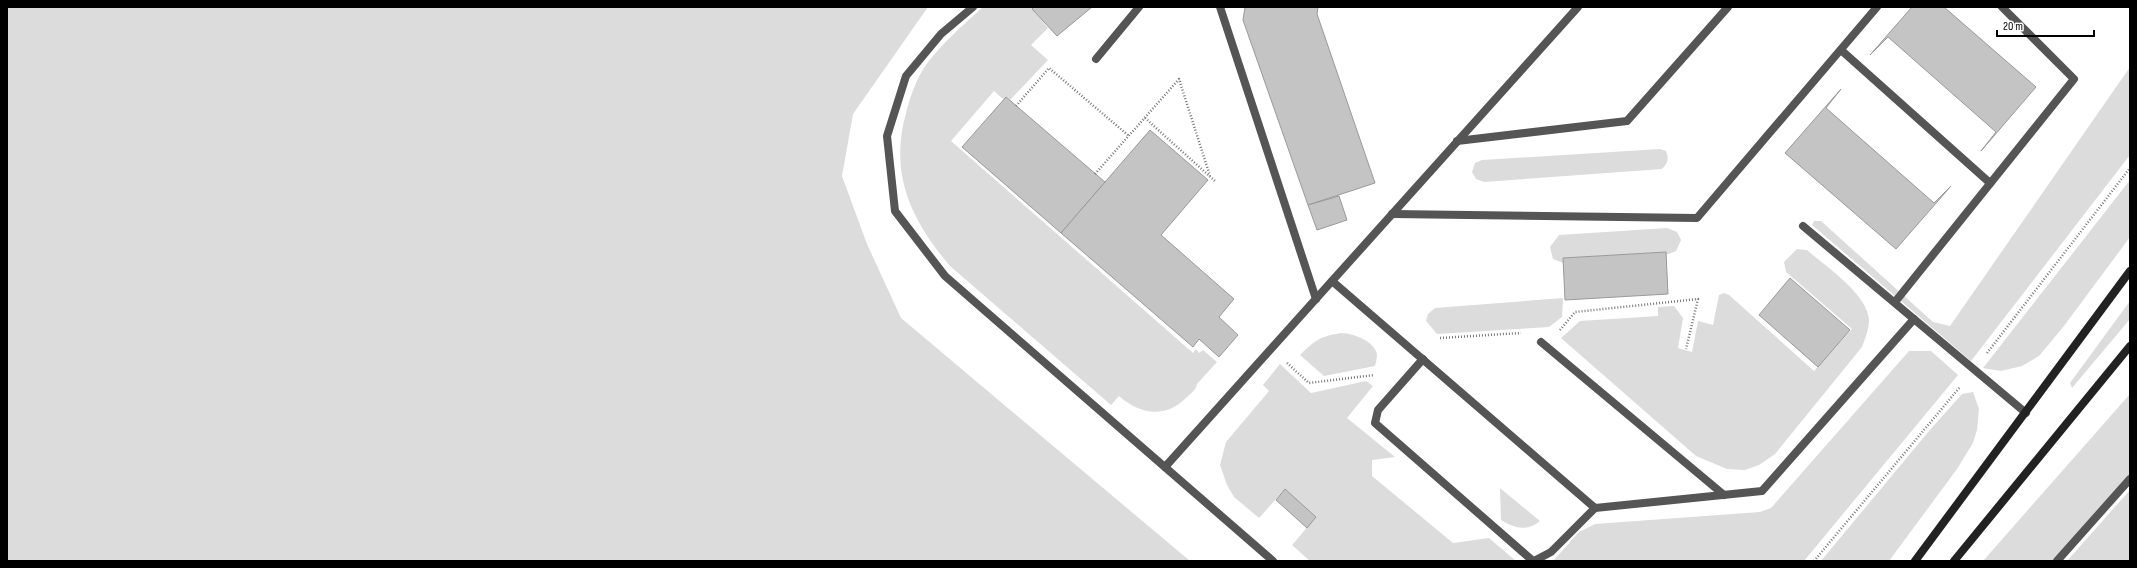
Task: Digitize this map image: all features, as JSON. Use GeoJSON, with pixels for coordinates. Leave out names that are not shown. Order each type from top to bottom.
{"type":"FeatureCollection","features":[{"type":"Feature","properties":{"kind":"main road"},"geometry":{"type":"LineString","coordinates":[[1915,561],[2130,271]]}},
{"type":"Feature","properties":{"kind":"main road"},"geometry":{"type":"LineString","coordinates":[[1954,561],[2130,346]]}},
{"type":"Feature","properties":{"kind":"street"},"geometry":{"type":"LineString","coordinates":[[973,7],[941,34],[906,76],[887,136],[895,211],[945,276],[1273,561]]}},
{"type":"Feature","properties":{"kind":"street"},"geometry":{"type":"LineString","coordinates":[[1096,59],[1139,7]]}},
{"type":"Feature","properties":{"kind":"street"},"geometry":{"type":"LineString","coordinates":[[1220,7],[1316,299]]}},
{"type":"Feature","properties":{"kind":"street"},"geometry":{"type":"LineString","coordinates":[[1165,467],[1578,7]]}},
{"type":"Feature","properties":{"kind":"street"},"geometry":{"type":"LineString","coordinates":[[1457,141],[1626,121],[1728,7]]}},
{"type":"Feature","properties":{"kind":"street"},"geometry":{"type":"LineString","coordinates":[[1392,214],[1697,218],[1877,7]]}},
{"type":"Feature","properties":{"kind":"street"},"geometry":{"type":"LineString","coordinates":[[1895,302],[2074,79],[2002,7]]}},
{"type":"Feature","properties":{"kind":"street"},"geometry":{"type":"LineString","coordinates":[[1841,50],[1990,183]]}},
{"type":"Feature","properties":{"kind":"street"},"geometry":{"type":"LineString","coordinates":[[1803,226],[2026,413]]}},
{"type":"Feature","properties":{"kind":"street"},"geometry":{"type":"LineString","coordinates":[[1332,281],[1595,508]]}},
{"type":"Feature","properties":{"kind":"street"},"geometry":{"type":"LineString","coordinates":[[1423,359],[1378,410],[1375,423],[1534,561],[1551,552],[1595,508],[1762,491],[1914,319]]}},
{"type":"Feature","properties":{"kind":"street"},"geometry":{"type":"LineString","coordinates":[[1541,342],[1724,494]]}},
{"type":"Feature","properties":{"kind":"street"},"geometry":{"type":"LineString","coordinates":[[2057,561],[2130,479]]}},
{"type":"Feature","properties":{"kind":"path"},"geometry":{"type":"LineString","coordinates":[[1016,106],[1049,68],[1129,136]]}},
{"type":"Feature","properties":{"kind":"path"},"geometry":{"type":"LineString","coordinates":[[1095,174],[1179,79],[1210,176]]}},
{"type":"Feature","properties":{"kind":"path"},"geometry":{"type":"LineString","coordinates":[[1145,118],[1216,182]]}},
{"type":"Feature","properties":{"kind":"path"},"geometry":{"type":"LineString","coordinates":[[1552,330],[1560,330],[1575,312],[1698,299],[1686,349]]}},
{"type":"Feature","properties":{"kind":"path"},"geometry":{"type":"LineString","coordinates":[[1440,338],[1522,333]]}},
{"type":"Feature","properties":{"kind":"path"},"geometry":{"type":"LineString","coordinates":[[1286,363],[1309,383],[1374,375]]}},
{"type":"Feature","properties":{"kind":"shaded area"},"geometry":{"type":"Polygon","coordinates":[[[7,7],[928,7],[853,114],[842,176],[867,244],[901,318],[1190,561],[7,561],[7,7]]]}},
{"type":"Feature","properties":{"kind":"shaded area"},"geometry":{"type":"Polygon","coordinates":[[[983,7],[1034,7],[1032,9],[1048,28],[1031,45],[1048,60],[1010,100],[1006,97],[1003,99],[994,91],[951,141],[1193,353],[1196,349],[1199,353],[1203,350],[1217,362],[1191,393],[1178,405],[1169,409],[1152,412],[1135,407],[1119,396],[1111,405],[950,266],[936,249],[914,213],[902,176],[900,156],[901,135],[911,96],[918,79],[929,60],[951,36],[983,7]]]}},
{"type":"Feature","properties":{"kind":"shaded area"},"geometry":{"type":"Polygon","coordinates":[[[2130,67],[2130,155],[1971,361],[1812,225],[1814,221],[1821,221],[1933,322],[1950,326],[2130,67]]]}},
{"type":"Feature","properties":{"kind":"shaded area"},"geometry":{"type":"Polygon","coordinates":[[[1660,149],[1666,151],[1667,156],[1667,163],[1662,169],[1484,182],[1476,179],[1472,172],[1475,163],[1482,160],[1660,149]]]}},
{"type":"Feature","properties":{"kind":"shaded area"},"geometry":{"type":"Polygon","coordinates":[[[2130,180],[2130,237],[2064,326],[2039,356],[2022,366],[2001,371],[1983,368],[2130,180]]]}},
{"type":"Feature","properties":{"kind":"shaded area"},"geometry":{"type":"Polygon","coordinates":[[[1667,228],[1677,232],[1681,240],[1676,251],[1666,255],[1666,252],[1563,258],[1563,263],[1553,259],[1550,247],[1559,235],[1667,228]]]}},
{"type":"Feature","properties":{"kind":"shaded area"},"geometry":{"type":"Polygon","coordinates":[[[1797,249],[1807,250],[1854,291],[1867,310],[1869,320],[1867,334],[1862,347],[1775,454],[1759,465],[1745,470],[1727,469],[1696,456],[1561,338],[1580,321],[1658,316],[1658,307],[1674,306],[1683,318],[1678,348],[1692,352],[1698,321],[1713,325],[1719,295],[1724,293],[1729,295],[1814,371],[1852,329],[1786,272],[1784,262],[1797,249]]]}},
{"type":"Feature","properties":{"kind":"shaded area"},"geometry":{"type":"Polygon","coordinates":[[[1563,298],[1562,317],[1549,327],[1437,334],[1426,321],[1428,314],[1435,308],[1563,298]]]}},
{"type":"Feature","properties":{"kind":"shaded area"},"geometry":{"type":"Polygon","coordinates":[[[2130,301],[2130,319],[2072,388],[2070,383],[2130,301]]]}},
{"type":"Feature","properties":{"kind":"shaded area"},"geometry":{"type":"Polygon","coordinates":[[[1342,333],[1357,336],[1372,345],[1377,354],[1375,366],[1324,376],[1300,355],[1323,337],[1342,333]]]}},
{"type":"Feature","properties":{"kind":"shaded area"},"geometry":{"type":"Polygon","coordinates":[[[1909,351],[1931,351],[1958,375],[1804,561],[1553,561],[1579,532],[1595,524],[1760,512],[1771,508],[1909,351]]]}},
{"type":"Feature","properties":{"kind":"shaded area"},"geometry":{"type":"Polygon","coordinates":[[[1280,364],[1311,393],[1366,381],[1373,386],[1347,418],[1395,457],[1372,460],[1372,476],[1453,543],[1489,538],[1516,561],[1310,561],[1292,545],[1316,517],[1285,489],[1259,518],[1234,497],[1227,485],[1220,465],[1226,442],[1269,391],[1263,385],[1280,364]]]}},
{"type":"Feature","properties":{"kind":"shaded area"},"geometry":{"type":"Polygon","coordinates":[[[1973,392],[1979,409],[1977,430],[1973,443],[1957,469],[1889,561],[1821,561],[1929,431],[1962,394],[1973,392]]]}},
{"type":"Feature","properties":{"kind":"shaded area"},"geometry":{"type":"Polygon","coordinates":[[[2130,394],[2130,481],[2057,561],[1983,561],[2130,394]]]}},
{"type":"Feature","properties":{"kind":"shaded area"},"geometry":{"type":"Polygon","coordinates":[[[1500,488],[1540,521],[1530,527],[1520,528],[1501,520],[1500,488]]]}},
{"type":"Feature","properties":{"kind":"shaded area"},"geometry":{"type":"Polygon","coordinates":[[[2130,490],[2130,561],[2067,561],[2130,490]]]}},
{"type":"Feature","properties":{"kind":"building"},"geometry":{"type":"Polygon","coordinates":[[[1034,7],[1092,7],[1057,36],[1032,9],[1034,7]]]}},
{"type":"Feature","properties":{"kind":"building"},"geometry":{"type":"Polygon","coordinates":[[[1245,7],[1318,7],[1317,14],[1375,183],[1308,205],[1243,20],[1245,7]]]}},
{"type":"Feature","properties":{"kind":"building"},"geometry":{"type":"Polygon","coordinates":[[[1912,7],[1944,7],[2036,87],[1981,151],[1996,132],[1888,37],[1870,55],[1912,7]]]}},
{"type":"Feature","properties":{"kind":"building"},"geometry":{"type":"Polygon","coordinates":[[[1841,89],[1826,108],[1934,203],[1951,186],[1896,249],[1785,153],[1841,89]]]}},
{"type":"Feature","properties":{"kind":"building"},"geometry":{"type":"Polygon","coordinates":[[[1006,97],[1105,182],[1061,233],[962,147],[1006,97]]]}},
{"type":"Feature","properties":{"kind":"building"},"geometry":{"type":"Polygon","coordinates":[[[1150,130],[1208,180],[1161,235],[1234,299],[1219,317],[1238,335],[1219,357],[1199,339],[1193,347],[1061,233],[1150,130]]]}},
{"type":"Feature","properties":{"kind":"building"},"geometry":{"type":"Polygon","coordinates":[[[1339,196],[1347,220],[1317,230],[1308,205],[1339,196]]]}},
{"type":"Feature","properties":{"kind":"building"},"geometry":{"type":"Polygon","coordinates":[[[1666,252],[1668,294],[1565,300],[1563,258],[1666,252]]]}},
{"type":"Feature","properties":{"kind":"building"},"geometry":{"type":"Polygon","coordinates":[[[1790,278],[1850,330],[1818,367],[1759,315],[1790,278]]]}},
{"type":"Feature","properties":{"kind":"building"},"geometry":{"type":"Polygon","coordinates":[[[1285,489],[1316,517],[1307,528],[1276,500],[1285,489]]]}}]}
